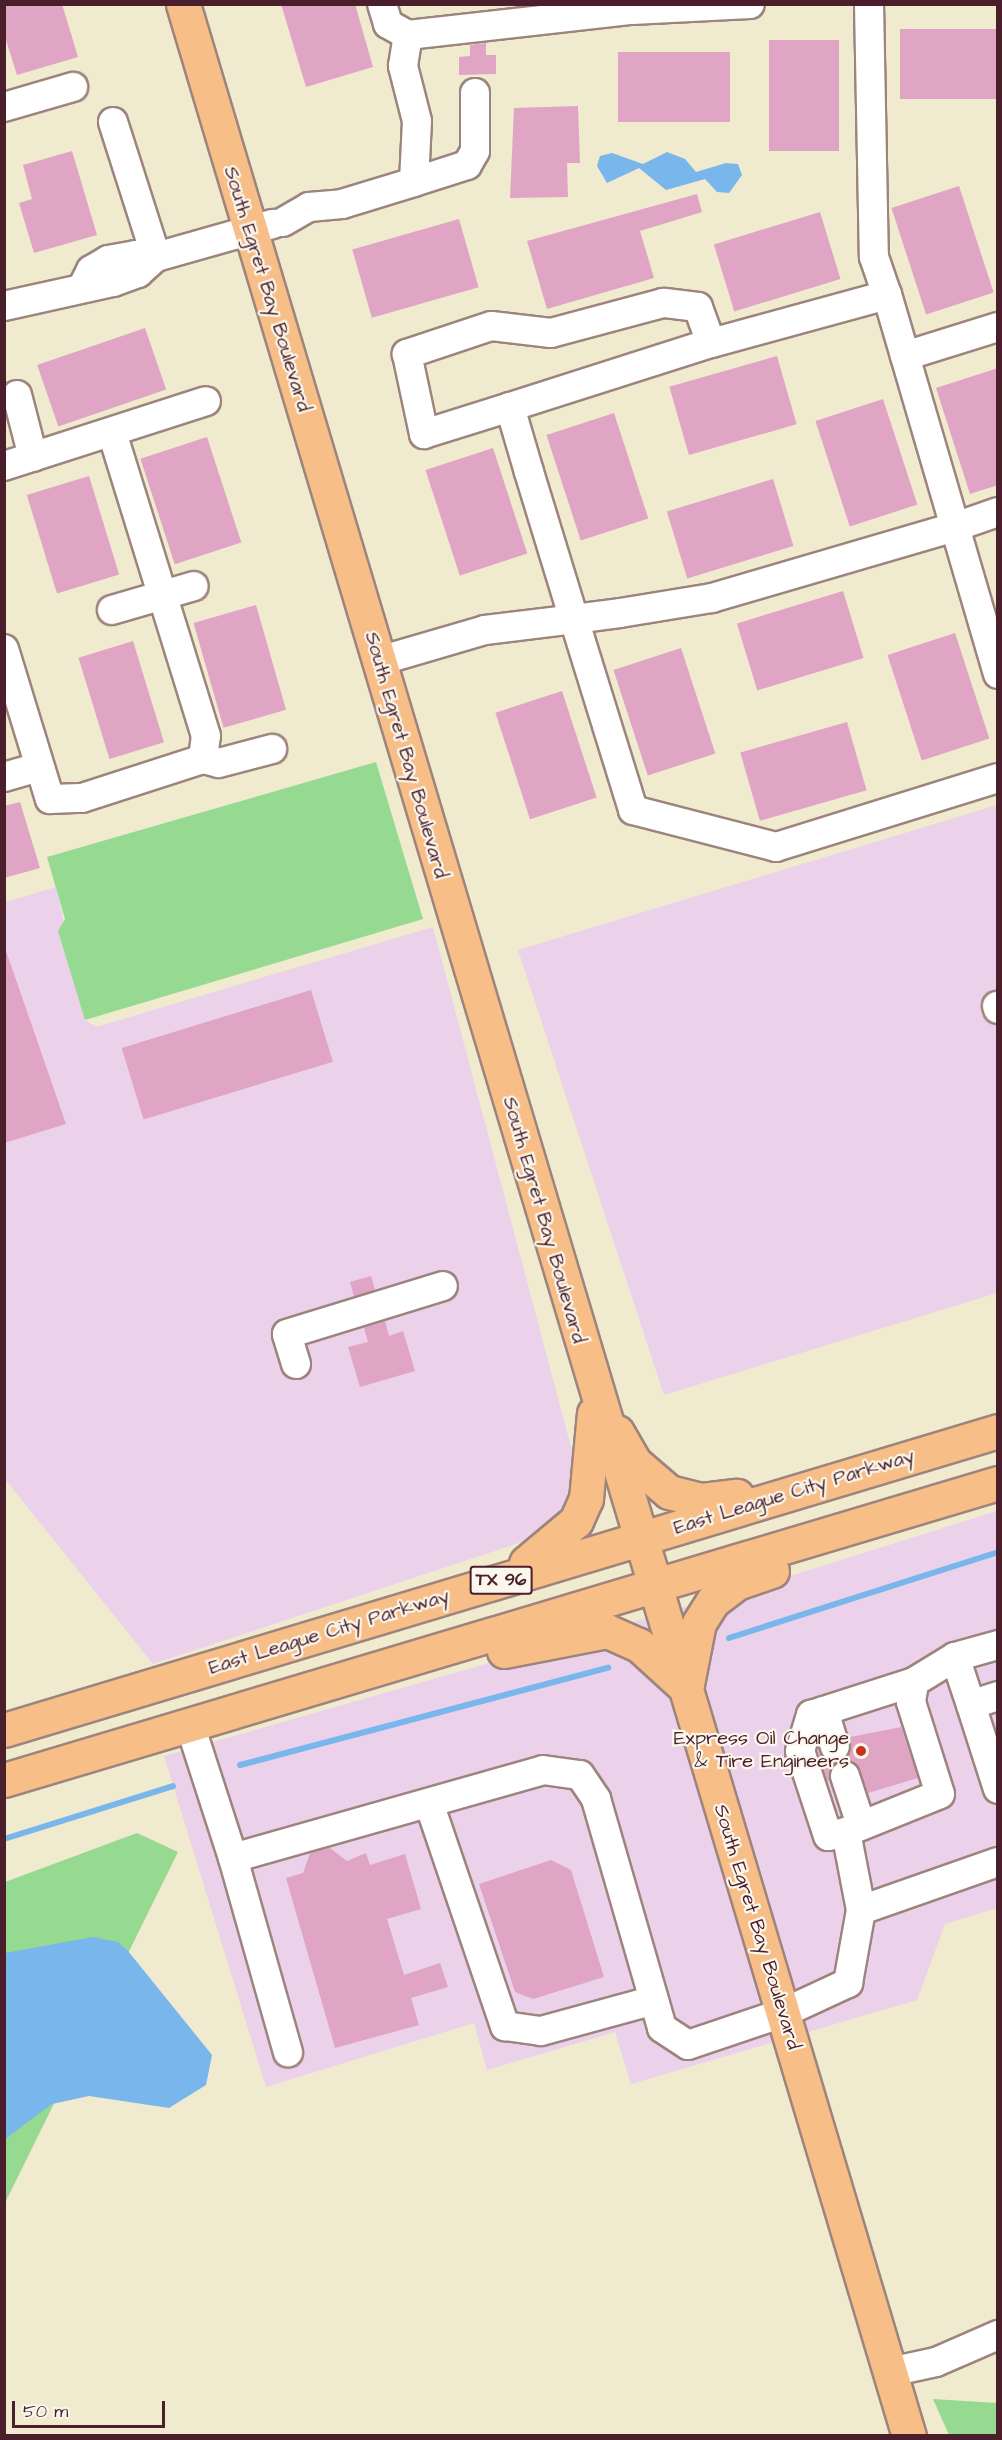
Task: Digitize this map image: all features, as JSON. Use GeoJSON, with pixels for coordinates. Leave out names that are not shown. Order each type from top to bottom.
{"type":"FeatureCollection","features":[{"type":"Feature","properties":{"kind":"main road","name":"South Egret Bay Boulevard"},"geometry":{"type":"LineString","coordinates":[[183,4],[638,1538],[686,1689],[909,2436]]}},
{"type":"Feature","properties":{"kind":"main road"},"geometry":{"type":"LineString","coordinates":[[595,1393],[634,1462],[674,1494],[702,1500],[813,1487]]}},
{"type":"Feature","properties":{"kind":"main road"},"geometry":{"type":"LineString","coordinates":[[499,1581],[564,1536],[576,1521],[589,1478],[595,1393]]}},
{"type":"Feature","properties":{"kind":"main road","name":"East League City Parkway"},"geometry":{"type":"LineString","coordinates":[[4,1730],[998,1431]]}},
{"type":"Feature","properties":{"kind":"main road"},"geometry":{"type":"LineString","coordinates":[[686,1689],[699,1623],[713,1601],[737,1583],[939,1517],[991,1485]]}},
{"type":"Feature","properties":{"kind":"main road","name":"TX 96"},"geometry":{"type":"LineString","coordinates":[[4,1780],[408,1660],[652,1584],[991,1485]]}},
{"type":"Feature","properties":{"kind":"main road"},"geometry":{"type":"LineString","coordinates":[[408,1660],[505,1651],[607,1631],[639,1645],[686,1689]]}},
{"type":"Feature","properties":{"kind":"street"},"geometry":{"type":"LineString","coordinates":[[382,4],[388,24],[408,35],[589,10],[750,4]]}},
{"type":"Feature","properties":{"kind":"street"},"geometry":{"type":"LineString","coordinates":[[869,4],[874,257],[998,674]]}},
{"type":"Feature","properties":{"kind":"street"},"geometry":{"type":"LineString","coordinates":[[408,35],[403,66],[417,122],[414,182]]}},
{"type":"Feature","properties":{"kind":"street"},"geometry":{"type":"LineString","coordinates":[[4,107],[73,87]]}},
{"type":"Feature","properties":{"kind":"street"},"geometry":{"type":"LineString","coordinates":[[4,306],[83,286],[91,270],[108,260],[135,255],[153,258],[249,229],[283,222],[309,207],[342,204],[467,165],[475,150],[475,93]]}},
{"type":"Feature","properties":{"kind":"street"},"geometry":{"type":"LineString","coordinates":[[113,122],[153,258]]}},
{"type":"Feature","properties":{"kind":"street"},"geometry":{"type":"LineString","coordinates":[[711,343],[698,307],[663,303],[551,333],[491,326],[406,354],[424,434],[711,343],[887,295]]}},
{"type":"Feature","properties":{"kind":"street"},"geometry":{"type":"LineString","coordinates":[[905,356],[998,327]]}},
{"type":"Feature","properties":{"kind":"street"},"geometry":{"type":"LineString","coordinates":[[17,395],[33,457]]}},
{"type":"Feature","properties":{"kind":"street"},"geometry":{"type":"LineString","coordinates":[[4,466],[206,401]]}},
{"type":"Feature","properties":{"kind":"street"},"geometry":{"type":"LineString","coordinates":[[510,407],[633,810],[776,847],[998,778]]}},
{"type":"Feature","properties":{"kind":"street"},"geometry":{"type":"LineString","coordinates":[[112,432],[206,736],[203,759]]}},
{"type":"Feature","properties":{"kind":"street"},"geometry":{"type":"LineString","coordinates":[[379,661],[485,630],[712,598],[998,512]]}},
{"type":"Feature","properties":{"kind":"street"},"geometry":{"type":"LineString","coordinates":[[112,610],[194,586]]}},
{"type":"Feature","properties":{"kind":"street"},"geometry":{"type":"LineString","coordinates":[[4,649],[50,799],[61,801],[203,759],[219,763],[272,749]]}},
{"type":"Feature","properties":{"kind":"street"},"geometry":{"type":"LineString","coordinates":[[4,777],[39,767]]}},
{"type":"Feature","properties":{"kind":"street"},"geometry":{"type":"LineString","coordinates":[[296,1364],[287,1334],[443,1286]]}},
{"type":"Feature","properties":{"kind":"street"},"geometry":{"type":"LineString","coordinates":[[914,1682],[911,1702],[940,1794],[828,1836],[800,1751],[810,1715],[914,1682],[955,1657],[998,1645]]}},
{"type":"Feature","properties":{"kind":"street"},"geometry":{"type":"LineString","coordinates":[[955,1657],[984,1700],[998,1789]]}},
{"type":"Feature","properties":{"kind":"street"},"geometry":{"type":"LineString","coordinates":[[824,1711],[835,1746]]}},
{"type":"Feature","properties":{"kind":"street"},"geometry":{"type":"LineString","coordinates":[[190,1725],[234,1858],[288,2052]]}},
{"type":"Feature","properties":{"kind":"street"},"geometry":{"type":"LineString","coordinates":[[234,1858],[543,1770],[580,1775],[596,1799],[662,2028],[688,2044],[783,2013],[848,1983],[861,1910],[854,1828],[845,1776]]}},
{"type":"Feature","properties":{"kind":"street"},"geometry":{"type":"LineString","coordinates":[[429,1803],[506,2026],[541,2031],[654,2000]]}},
{"type":"Feature","properties":{"kind":"street"},"geometry":{"type":"LineString","coordinates":[[861,1910],[998,1862]]}},
{"type":"Feature","properties":{"kind":"street"},"geometry":{"type":"LineString","coordinates":[[890,2372],[936,2362],[998,2335]]}},
{"type":"Feature","properties":{"kind":"shaded area"},"geometry":{"type":"Polygon","coordinates":[[[997,805],[997,1293],[664,1395],[518,950],[997,805]]]}},
{"type":"Feature","properties":{"kind":"shaded area"},"geometry":{"type":"Polygon","coordinates":[[[56,887],[85,1020],[96,1027],[433,927],[576,1466],[567,1507],[540,1536],[153,1664],[5,1479],[5,902],[56,887]]]}},
{"type":"Feature","properties":{"kind":"shaded area"},"geometry":{"type":"Polygon","coordinates":[[[997,1511],[997,1908],[945,1924],[917,2000],[631,2084],[615,2032],[487,2070],[474,2023],[266,2087],[164,1756],[758,1586],[997,1511]]]}},
{"type":"Feature","properties":{"kind":"green space"},"geometry":{"type":"Polygon","coordinates":[[[376,762],[423,919],[85,1020],[58,931],[65,919],[47,857],[376,762]]]}},
{"type":"Feature","properties":{"kind":"green space"},"geometry":{"type":"Polygon","coordinates":[[[137,1833],[178,1852],[5,2203],[5,1882],[137,1833]]]}},
{"type":"Feature","properties":{"kind":"green space"},"geometry":{"type":"Polygon","coordinates":[[[933,2399],[997,2403],[997,2435],[949,2435],[933,2399]]]}},
{"type":"Feature","properties":{"kind":"water"},"geometry":{"type":"Polygon","coordinates":[[[667,152],[685,159],[696,172],[726,163],[738,164],[742,175],[729,193],[717,192],[705,179],[666,190],[639,168],[607,183],[597,166],[600,156],[612,153],[643,164],[667,152]]]}},
{"type":"Feature","properties":{"kind":"water"},"geometry":{"type":"Polygon","coordinates":[[[93,1937],[118,1942],[128,1951],[212,2055],[206,2085],[169,2108],[89,2096],[52,2104],[5,2139],[5,1953],[93,1937]]]}},
{"type":"Feature","properties":{"kind":"building"},"geometry":{"type":"Polygon","coordinates":[[[4,4],[62,4],[78,57],[17,75],[4,34],[4,4]]]}},
{"type":"Feature","properties":{"kind":"building"},"geometry":{"type":"Polygon","coordinates":[[[281,4],[355,4],[373,67],[306,87],[281,4]]]}},
{"type":"Feature","properties":{"kind":"building"},"geometry":{"type":"Polygon","coordinates":[[[900,29],[998,29],[998,99],[900,99],[900,29]]]}},
{"type":"Feature","properties":{"kind":"building"},"geometry":{"type":"Polygon","coordinates":[[[769,40],[839,40],[839,151],[769,151],[769,40]]]}},
{"type":"Feature","properties":{"kind":"building"},"geometry":{"type":"Polygon","coordinates":[[[486,43],[486,55],[496,55],[496,74],[459,75],[459,57],[470,56],[470,45],[486,43]]]}},
{"type":"Feature","properties":{"kind":"building"},"geometry":{"type":"Polygon","coordinates":[[[618,52],[730,52],[730,122],[618,122],[618,52]]]}},
{"type":"Feature","properties":{"kind":"building"},"geometry":{"type":"Polygon","coordinates":[[[578,106],[580,163],[567,163],[568,197],[510,198],[514,108],[578,106]]]}},
{"type":"Feature","properties":{"kind":"building"},"geometry":{"type":"Polygon","coordinates":[[[72,151],[97,235],[34,253],[19,203],[32,199],[23,165],[72,151]]]}},
{"type":"Feature","properties":{"kind":"building"},"geometry":{"type":"Polygon","coordinates":[[[959,186],[994,293],[926,314],[891,208],[959,186]]]}},
{"type":"Feature","properties":{"kind":"building"},"geometry":{"type":"Polygon","coordinates":[[[697,194],[702,212],[640,231],[654,278],[547,309],[527,241],[697,194]]]}},
{"type":"Feature","properties":{"kind":"building"},"geometry":{"type":"Polygon","coordinates":[[[820,212],[840,279],[734,311],[714,244],[820,212]]]}},
{"type":"Feature","properties":{"kind":"building"},"geometry":{"type":"Polygon","coordinates":[[[459,219],[479,287],[372,318],[352,250],[459,219]]]}},
{"type":"Feature","properties":{"kind":"building"},"geometry":{"type":"Polygon","coordinates":[[[145,328],[166,389],[58,427],[37,365],[145,328]]]}},
{"type":"Feature","properties":{"kind":"building"},"geometry":{"type":"Polygon","coordinates":[[[777,356],[797,424],[689,455],[669,387],[777,356]]]}},
{"type":"Feature","properties":{"kind":"building"},"geometry":{"type":"Polygon","coordinates":[[[998,368],[998,485],[970,494],[936,388],[998,368]]]}},
{"type":"Feature","properties":{"kind":"building"},"geometry":{"type":"Polygon","coordinates":[[[883,399],[917,505],[850,527],[815,421],[883,399]]]}},
{"type":"Feature","properties":{"kind":"building"},"geometry":{"type":"Polygon","coordinates":[[[614,413],[648,519],[581,541],[546,435],[614,413]]]}},
{"type":"Feature","properties":{"kind":"building"},"geometry":{"type":"Polygon","coordinates":[[[207,437],[241,543],[175,564],[140,459],[207,437]]]}},
{"type":"Feature","properties":{"kind":"building"},"geometry":{"type":"Polygon","coordinates":[[[493,448],[527,554],[460,576],[425,470],[493,448]]]}},
{"type":"Feature","properties":{"kind":"building"},"geometry":{"type":"Polygon","coordinates":[[[89,476],[119,574],[57,594],[27,495],[89,476]]]}},
{"type":"Feature","properties":{"kind":"building"},"geometry":{"type":"Polygon","coordinates":[[[773,479],[793,546],[687,578],[667,511],[773,479]]]}},
{"type":"Feature","properties":{"kind":"building"},"geometry":{"type":"Polygon","coordinates":[[[843,591],[863,658],[757,690],[737,623],[843,591]]]}},
{"type":"Feature","properties":{"kind":"building"},"geometry":{"type":"Polygon","coordinates":[[[256,605],[286,710],[224,728],[194,623],[256,605]]]}},
{"type":"Feature","properties":{"kind":"building"},"geometry":{"type":"Polygon","coordinates":[[[955,633],[989,739],[922,761],[887,655],[955,633]]]}},
{"type":"Feature","properties":{"kind":"building"},"geometry":{"type":"Polygon","coordinates":[[[133,641],[164,742],[109,759],[78,658],[133,641]]]}},
{"type":"Feature","properties":{"kind":"building"},"geometry":{"type":"Polygon","coordinates":[[[681,648],[715,754],[648,776],[613,670],[681,648]]]}},
{"type":"Feature","properties":{"kind":"building"},"geometry":{"type":"Polygon","coordinates":[[[562,691],[597,798],[530,819],[495,713],[562,691]]]}},
{"type":"Feature","properties":{"kind":"building"},"geometry":{"type":"Polygon","coordinates":[[[847,722],[867,790],[760,821],[740,753],[847,722]]]}},
{"type":"Feature","properties":{"kind":"building"},"geometry":{"type":"Polygon","coordinates":[[[20,802],[40,868],[4,878],[4,806],[20,802]]]}},
{"type":"Feature","properties":{"kind":"building"},"geometry":{"type":"Polygon","coordinates":[[[4,945],[66,1124],[4,1143],[4,945]]]}},
{"type":"Feature","properties":{"kind":"building"},"geometry":{"type":"Polygon","coordinates":[[[311,990],[333,1062],[144,1120],[122,1048],[311,990]]]}},
{"type":"Feature","properties":{"kind":"building"},"geometry":{"type":"Polygon","coordinates":[[[371,1276],[375,1290],[354,1296],[350,1282],[371,1276]]]}},
{"type":"Feature","properties":{"kind":"building"},"geometry":{"type":"Polygon","coordinates":[[[385,1321],[389,1336],[403,1331],[415,1371],[360,1387],[348,1347],[368,1342],[364,1328],[385,1321]]]}},
{"type":"Feature","properties":{"kind":"building"},"geometry":{"type":"Polygon","coordinates":[[[901,1727],[918,1778],[868,1793],[856,1764],[843,1760],[851,1750],[850,1737],[901,1727]]]}},
{"type":"Feature","properties":{"kind":"building"},"geometry":{"type":"Polygon","coordinates":[[[818,1751],[837,1762],[829,1781],[827,1781],[818,1751]]]}},
{"type":"Feature","properties":{"kind":"building"},"geometry":{"type":"Polygon","coordinates":[[[330,1848],[347,1861],[366,1853],[370,1865],[405,1854],[421,1909],[387,1919],[404,1975],[440,1963],[448,1987],[411,1998],[419,2025],[335,2048],[286,1878],[303,1873],[310,1853],[330,1848]]]}},
{"type":"Feature","properties":{"kind":"building"},"geometry":{"type":"Polygon","coordinates":[[[551,1860],[571,1870],[604,1977],[533,1999],[515,1992],[479,1884],[551,1860]]]}},
{"type":"Feature","properties":{"kind":"waterway"},"geometry":{"type":"LineString","coordinates":[[729,1638],[998,1552]]}},
{"type":"Feature","properties":{"kind":"waterway"},"geometry":{"type":"LineString","coordinates":[[240,1765],[608,1668]]}},
{"type":"Feature","properties":{"kind":"waterway"},"geometry":{"type":"LineString","coordinates":[[4,1839],[173,1786]]}},
{"type":"Feature","properties":{"kind":"place","name":"Express Oil Change & Tire Engineers"},"geometry":{"type":"Point","coordinates":[861,1751]}}]}
